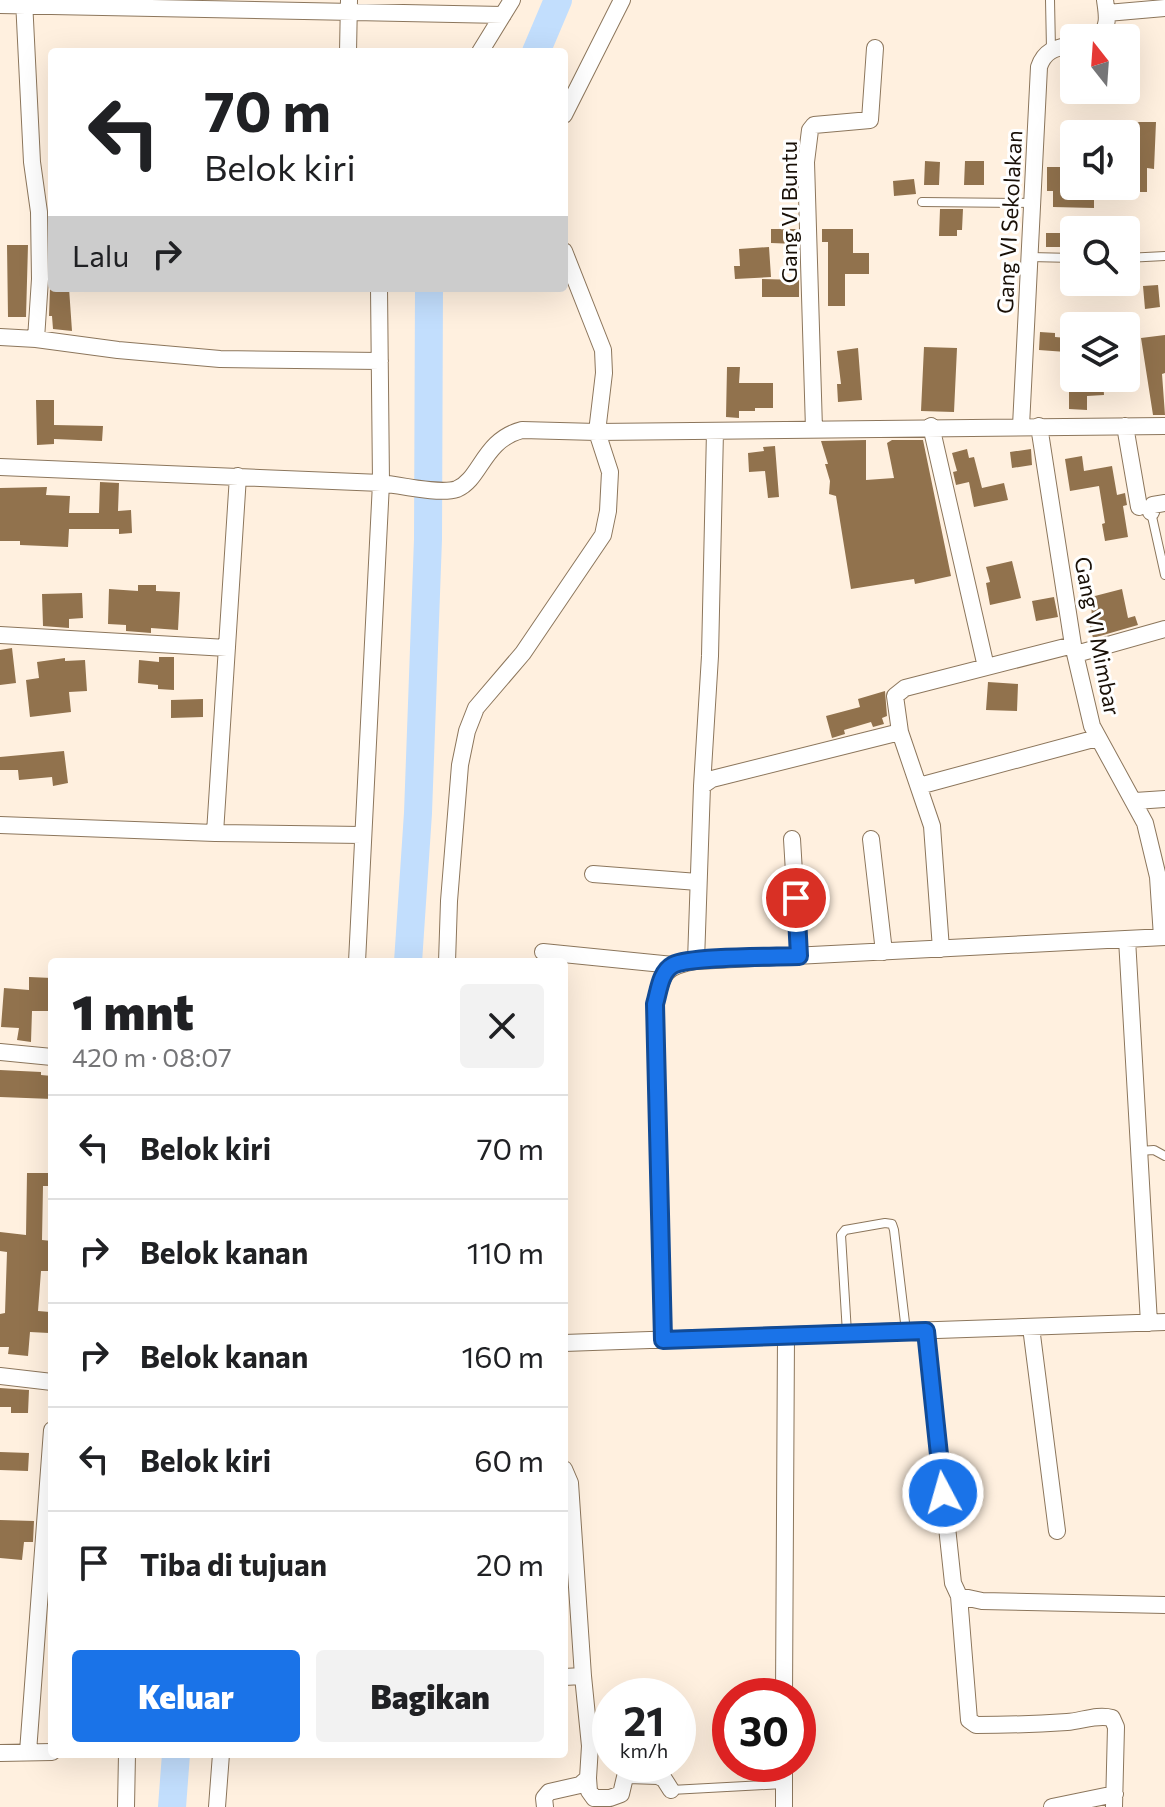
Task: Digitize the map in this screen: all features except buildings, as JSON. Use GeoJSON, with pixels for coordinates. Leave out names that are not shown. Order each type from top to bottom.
{"type":"FeatureCollection","features":[{"type":"Feature","properties":{"kind":"street"},"geometry":{"type":"LineString","coordinates":[[482,48],[512,0]]}},
{"type":"Feature","properties":{"kind":"street"},"geometry":{"type":"LineString","coordinates":[[568,107],[622,0]]}},
{"type":"Feature","properties":{"kind":"street"},"geometry":{"type":"LineString","coordinates":[[25,3],[32,162],[45,211],[36,339]]}},
{"type":"Feature","properties":{"kind":"street"},"geometry":{"type":"LineString","coordinates":[[0,5],[350,6],[503,15]]}},
{"type":"Feature","properties":{"kind":"street"},"geometry":{"type":"LineString","coordinates":[[348,48],[350,6]]}},
{"type":"Feature","properties":{"kind":"street"},"geometry":{"type":"LineString","coordinates":[[1106,6],[1165,8]]}},
{"type":"Feature","properties":{"kind":"street"},"geometry":{"type":"LineString","coordinates":[[1051,49],[1060,47]]}},
{"type":"Feature","properties":{"kind":"street","name":"Gang VI Buntu"},"geometry":{"type":"LineString","coordinates":[[814,429],[806,162],[810,130],[814,125],[870,120],[875,48]]}},
{"type":"Feature","properties":{"kind":"street","name":"Gang VI Sekolakan"},"geometry":{"type":"LineString","coordinates":[[1021,426],[1039,67],[1051,49]]}},
{"type":"Feature","properties":{"kind":"street"},"geometry":{"type":"LineString","coordinates":[[447,958],[459,780],[467,731],[476,708],[523,653],[603,535],[608,511],[610,472],[597,432],[604,373],[603,350],[568,261]]}},
{"type":"Feature","properties":{"kind":"street"},"geometry":{"type":"LineString","coordinates":[[357,958],[381,483],[379,292]]}},
{"type":"Feature","properties":{"kind":"street"},"geometry":{"type":"LineString","coordinates":[[0,337],[220,359],[380,361]]}},
{"type":"Feature","properties":{"kind":"street"},"geometry":{"type":"LineString","coordinates":[[931,426],[986,667]]}},
{"type":"Feature","properties":{"kind":"street"},"geometry":{"type":"LineString","coordinates":[[0,467],[381,483],[444,490],[459,488],[495,444],[511,433],[522,430],[597,432],[931,426],[1165,426]]}},
{"type":"Feature","properties":{"kind":"street","name":"Gang VI Mimbar"},"geometry":{"type":"LineString","coordinates":[[1039,426],[1074,650],[1097,738],[1145,823],[1158,877],[1163,937]]}},
{"type":"Feature","properties":{"kind":"street"},"geometry":{"type":"LineString","coordinates":[[1125,426],[1152,507]]}},
{"type":"Feature","properties":{"kind":"street"},"geometry":{"type":"LineString","coordinates":[[696,961],[710,656],[715,431]]}},
{"type":"Feature","properties":{"kind":"street"},"geometry":{"type":"LineString","coordinates":[[215,833],[238,476]]}},
{"type":"Feature","properties":{"kind":"street"},"geometry":{"type":"LineString","coordinates":[[941,949],[932,826],[900,732],[895,696],[905,688],[986,667],[1165,629]]}},
{"type":"Feature","properties":{"kind":"street"},"geometry":{"type":"LineString","coordinates":[[0,635],[227,648]]}},
{"type":"Feature","properties":{"kind":"street"},"geometry":{"type":"LineString","coordinates":[[702,786],[712,779],[900,732]]}},
{"type":"Feature","properties":{"kind":"street"},"geometry":{"type":"LineString","coordinates":[[919,786],[1097,738]]}},
{"type":"Feature","properties":{"kind":"street"},"geometry":{"type":"LineString","coordinates":[[1135,801],[1165,799]]}},
{"type":"Feature","properties":{"kind":"street"},"geometry":{"type":"LineString","coordinates":[[0,825],[362,835]]}},
{"type":"Feature","properties":{"kind":"street"},"geometry":{"type":"LineString","coordinates":[[792,839],[799,956]]}},
{"type":"Feature","properties":{"kind":"street"},"geometry":{"type":"LineString","coordinates":[[871,839],[884,952]]}},
{"type":"Feature","properties":{"kind":"street"},"geometry":{"type":"LineString","coordinates":[[593,874],[698,882]]}},
{"type":"Feature","properties":{"kind":"street"},"geometry":{"type":"LineString","coordinates":[[543,952],[673,965],[696,961],[1163,937]]}},
{"type":"Feature","properties":{"kind":"street"},"geometry":{"type":"LineString","coordinates":[[568,1343],[1157,1322],[1139,1151],[1127,939]]}},
{"type":"Feature","properties":{"kind":"street"},"geometry":{"type":"LineString","coordinates":[[663,1340],[655,1004],[662,976],[673,965]]}},
{"type":"Feature","properties":{"kind":"street"},"geometry":{"type":"LineString","coordinates":[[0,1052],[48,1057]]}},
{"type":"Feature","properties":{"kind":"street"},"geometry":{"type":"LineString","coordinates":[[1031,1327],[1057,1531]]}},
{"type":"Feature","properties":{"kind":"street"},"geometry":{"type":"LineString","coordinates":[[926,1331],[953,1583],[959,1596],[969,1720],[976,1725],[1032,1725],[1078,1721],[1103,1715],[1112,1718],[1116,1727],[1114,1800],[1052,1807]]}},
{"type":"Feature","properties":{"kind":"street"},"geometry":{"type":"LineString","coordinates":[[784,1678],[786,1335]]}},
{"type":"Feature","properties":{"kind":"street"},"geometry":{"type":"LineString","coordinates":[[0,1376],[48,1382]]}},
{"type":"Feature","properties":{"kind":"street"},"geometry":{"type":"LineString","coordinates":[[568,1478],[590,1746],[589,1791],[594,1798],[621,1794],[628,1775],[658,1776],[671,1790]]}},
{"type":"Feature","properties":{"kind":"street"},"geometry":{"type":"LineString","coordinates":[[28,1752],[48,1484]]}},
{"type":"Feature","properties":{"kind":"street"},"geometry":{"type":"LineString","coordinates":[[959,1596],[982,1601],[1165,1605]]}},
{"type":"Feature","properties":{"kind":"street"},"geometry":{"type":"LineString","coordinates":[[568,1677],[583,1676]]}},
{"type":"Feature","properties":{"kind":"street"},"geometry":{"type":"LineString","coordinates":[[0,1753],[48,1752]]}},
{"type":"Feature","properties":{"kind":"street"},"geometry":{"type":"LineString","coordinates":[[126,1807],[127,1758]]}},
{"type":"Feature","properties":{"kind":"street"},"geometry":{"type":"LineString","coordinates":[[217,1807],[221,1758]]}},
{"type":"Feature","properties":{"kind":"street"},"geometry":{"type":"LineString","coordinates":[[545,1807],[544,1798],[549,1792],[580,1785],[588,1778]]}},
{"type":"Feature","properties":{"kind":"street"},"geometry":{"type":"LineString","coordinates":[[784,1784],[784,1807]]}},
{"type":"Feature","properties":{"kind":"lane"},"geometry":{"type":"LineString","coordinates":[[1050,0],[1051,49]]}},
{"type":"Feature","properties":{"kind":"lane"},"geometry":{"type":"LineString","coordinates":[[922,202],[1032,203]]}},
{"type":"Feature","properties":{"kind":"lane"},"geometry":{"type":"LineString","coordinates":[[1140,257],[1165,256]]}},
{"type":"Feature","properties":{"kind":"lane"},"geometry":{"type":"LineString","coordinates":[[1030,257],[1060,258]]}},
{"type":"Feature","properties":{"kind":"lane"},"geometry":{"type":"LineString","coordinates":[[1152,507],[1165,575]]}},
{"type":"Feature","properties":{"kind":"lane"},"geometry":{"type":"LineString","coordinates":[[1139,1151],[1154,1150],[1165,1156]]}},
{"type":"Feature","properties":{"kind":"lane"},"geometry":{"type":"LineString","coordinates":[[847,1333],[841,1235],[845,1230],[885,1223],[892,1224],[894,1230],[906,1331]]}},
{"type":"Feature","properties":{"kind":"lane"},"geometry":{"type":"LineString","coordinates":[[671,1790],[784,1784]]}},
{"type":"Feature","properties":{"kind":"waterway"},"geometry":{"type":"LineString","coordinates":[[538,48],[558,0]]}},
{"type":"Feature","properties":{"kind":"waterway"},"geometry":{"type":"LineString","coordinates":[[408,958],[418,813],[428,539],[429,292]]}},
{"type":"Feature","properties":{"kind":"waterway"},"geometry":{"type":"LineString","coordinates":[[172,1807],[176,1758]]}},
{"type":"Feature","properties":{"kind":"route"},"geometry":{"type":"LineString","coordinates":[[796,898],[799,956],[696,961],[673,965],[662,976],[655,1004],[663,1340],[926,1331],[943,1493]]}}]}
